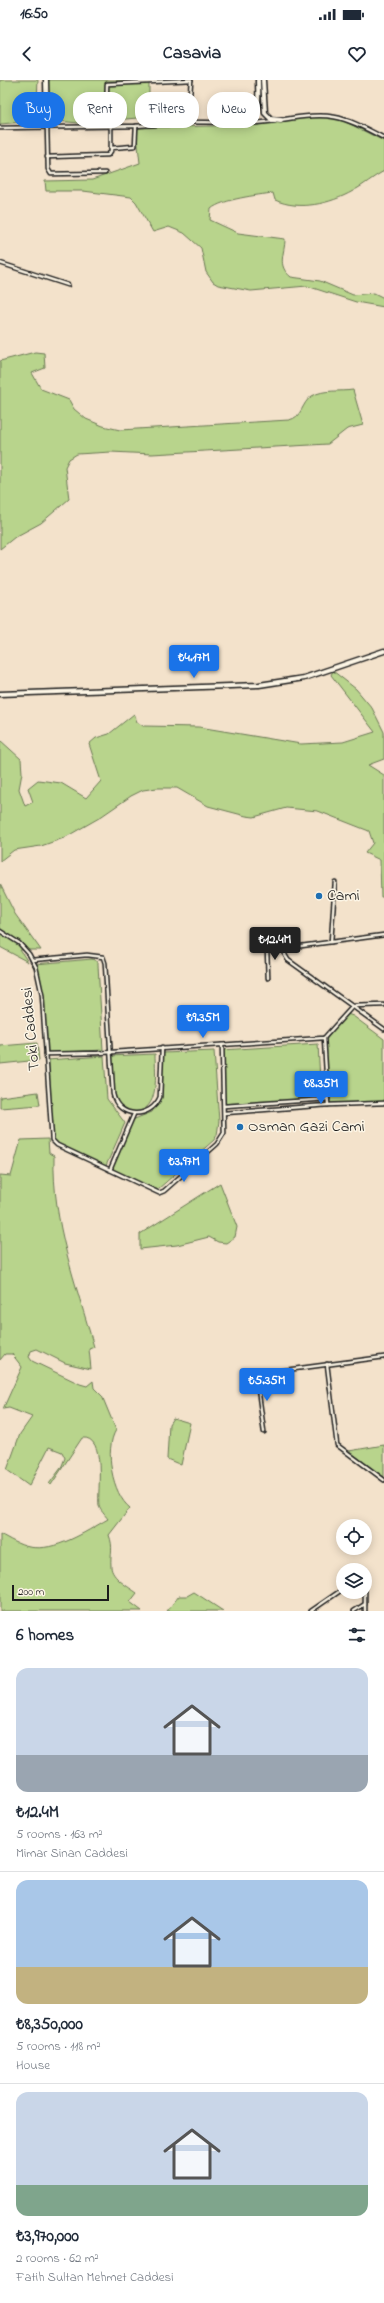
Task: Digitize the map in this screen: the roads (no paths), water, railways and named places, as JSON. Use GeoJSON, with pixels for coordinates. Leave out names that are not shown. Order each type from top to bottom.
{"type":"FeatureCollection","features":[{"type":"Feature","properties":{"kind":"street"},"geometry":{"type":"LineString","coordinates":[[46,80],[46,92]]}},
{"type":"Feature","properties":{"kind":"street"},"geometry":{"type":"LineString","coordinates":[[107,92],[107,84],[191,80],[190,92]]}},
{"type":"Feature","properties":{"kind":"street"},"geometry":{"type":"LineString","coordinates":[[258,80],[258,92]]}},
{"type":"Feature","properties":{"kind":"street"},"geometry":{"type":"LineString","coordinates":[[263,80],[265,113],[271,119],[281,120]]}},
{"type":"Feature","properties":{"kind":"street"},"geometry":{"type":"LineString","coordinates":[[260,122],[313,115],[330,115],[355,123],[384,138]]}},
{"type":"Feature","properties":{"kind":"street"},"geometry":{"type":"LineString","coordinates":[[0,128],[12,127]]}},
{"type":"Feature","properties":{"kind":"street"},"geometry":{"type":"LineString","coordinates":[[47,128],[48,171],[54,175],[105,174]]}},
{"type":"Feature","properties":{"kind":"street"},"geometry":{"type":"LineString","coordinates":[[47,157],[107,156],[110,153],[111,148],[111,128]]}},
{"type":"Feature","properties":{"kind":"street"},"geometry":{"type":"LineString","coordinates":[[111,148],[135,146],[136,128]]}},
{"type":"Feature","properties":{"kind":"street"},"geometry":{"type":"LineString","coordinates":[[0,263],[68,286]]}},
{"type":"Feature","properties":{"kind":"street"},"geometry":{"type":"LineString","coordinates":[[0,694],[259,685],[304,678],[384,651]]}},
{"type":"Feature","properties":{"kind":"street"},"geometry":{"type":"LineString","coordinates":[[331,942],[335,882]]}},
{"type":"Feature","properties":{"kind":"street","name":"Toki Caddesi"},"geometry":{"type":"LineString","coordinates":[[0,931],[19,943],[32,960],[42,995],[52,1140],[57,1145],[110,1170]]}},
{"type":"Feature","properties":{"kind":"street"},"geometry":{"type":"LineString","coordinates":[[268,978],[268,949],[271,947],[286,948],[384,935]]}},
{"type":"Feature","properties":{"kind":"street"},"geometry":{"type":"LineString","coordinates":[[286,948],[285,955],[288,960],[384,1029]]}},
{"type":"Feature","properties":{"kind":"street"},"geometry":{"type":"LineString","coordinates":[[32,960],[87,955],[103,957],[105,963],[110,1051],[115,1099],[122,1109],[134,1114],[149,1110],[158,1099],[162,1048]]}},
{"type":"Feature","properties":{"kind":"street"},"geometry":{"type":"LineString","coordinates":[[46,1054],[324,1038],[353,1006],[384,1005]]}},
{"type":"Feature","properties":{"kind":"street"},"geometry":{"type":"LineString","coordinates":[[324,1038],[328,1105]]}},
{"type":"Feature","properties":{"kind":"street"},"geometry":{"type":"LineString","coordinates":[[134,1114],[110,1170],[159,1193],[164,1191],[217,1144],[224,1133],[222,1045]]}},
{"type":"Feature","properties":{"kind":"street"},"geometry":{"type":"LineString","coordinates":[[224,1106],[328,1099]]}},
{"type":"Feature","properties":{"kind":"street"},"geometry":{"type":"LineString","coordinates":[[224,1113],[328,1105],[384,1103]]}},
{"type":"Feature","properties":{"kind":"street"},"geometry":{"type":"LineString","coordinates":[[264,1432],[256,1374],[384,1357]]}},
{"type":"Feature","properties":{"kind":"street"},"geometry":{"type":"LineString","coordinates":[[327,1364],[337,1445],[384,1480]]}},
{"type":"Feature","properties":{"kind":"street"},"geometry":{"type":"LineString","coordinates":[[311,1611],[336,1594]]}},
{"type":"Feature","properties":{"kind":"street"},"geometry":{"type":"LineString","coordinates":[[365,1599],[365,1611]]}},
{"type":"Feature","properties":{"kind":"street"},"geometry":{"type":"LineString","coordinates":[[354,1611],[365,1604]]}},
{"type":"Feature","properties":{"kind":"place","name":"Cami"},"geometry":{"type":"Point","coordinates":[319,896]}},
{"type":"Feature","properties":{"kind":"place","name":"Osman Gazi Cami"},"geometry":{"type":"Point","coordinates":[240,1127]}}]}
